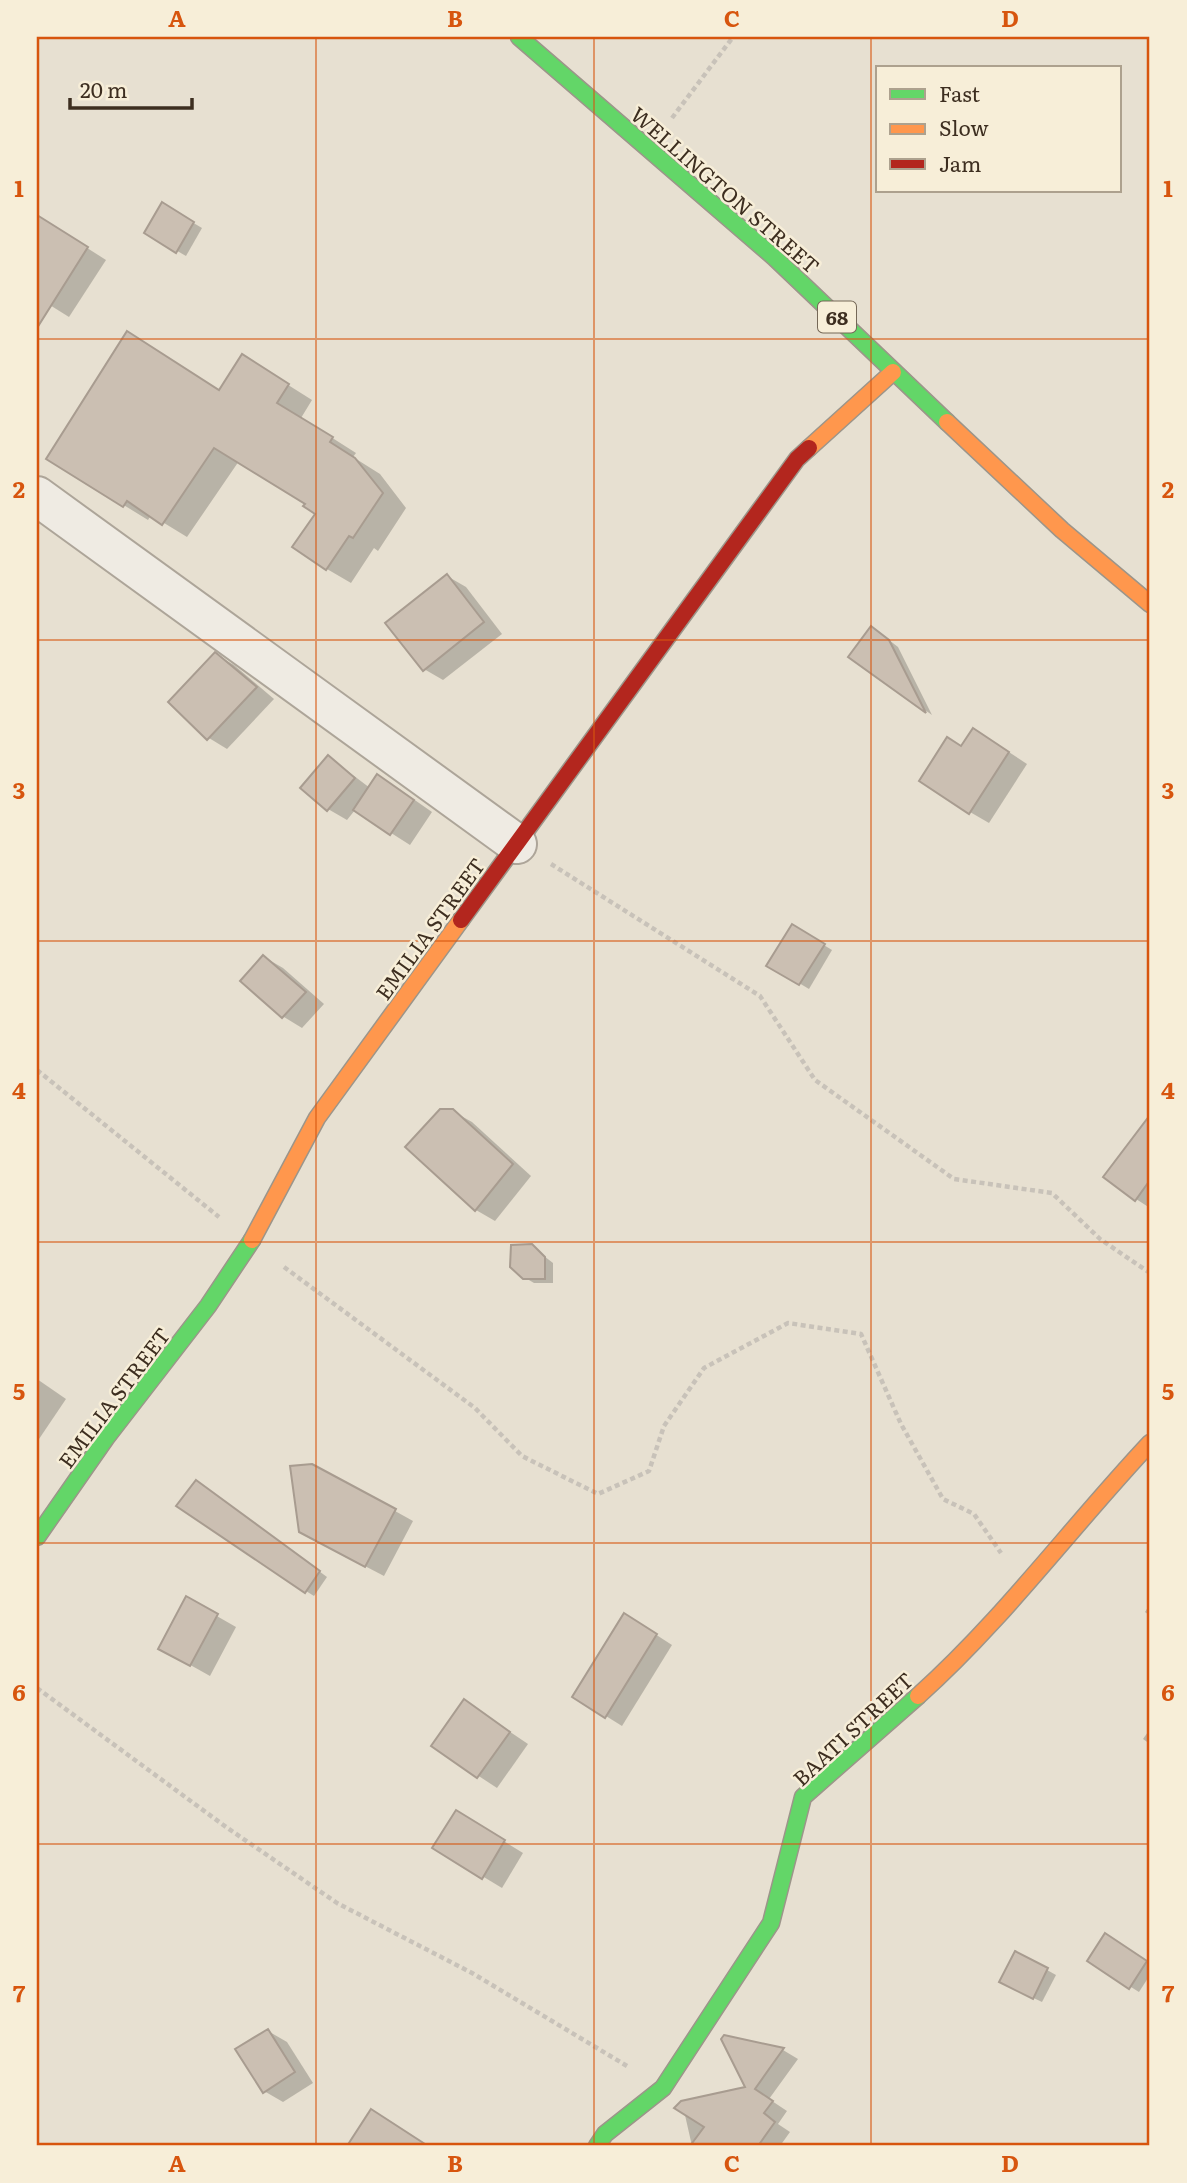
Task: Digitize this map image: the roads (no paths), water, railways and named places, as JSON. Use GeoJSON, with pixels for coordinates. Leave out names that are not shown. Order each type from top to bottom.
{"type":"FeatureCollection","features":[{"type":"Feature","properties":{"kind":"street","name":"WELLINGTON STREET"},"geometry":{"type":"LineString","coordinates":[[519,37],[810,290],[893,372],[1105,568],[1150,604]]}},
{"type":"Feature","properties":{"kind":"street","name":"EMILIA STREET"},"geometry":{"type":"LineString","coordinates":[[37,1538],[106,1438],[208,1306],[251,1243],[317,1118],[797,459],[893,372]]}},
{"type":"Feature","properties":{"kind":"street"},"geometry":{"type":"LineString","coordinates":[[37,496],[517,844]]}},
{"type":"Feature","properties":{"kind":"street","name":"BAATI STREET"},"geometry":{"type":"LineString","coordinates":[[597,2146],[605,2134],[663,2088],[771,1923],[803,1797],[966,1653],[1091,1505],[1150,1443]]}}]}
